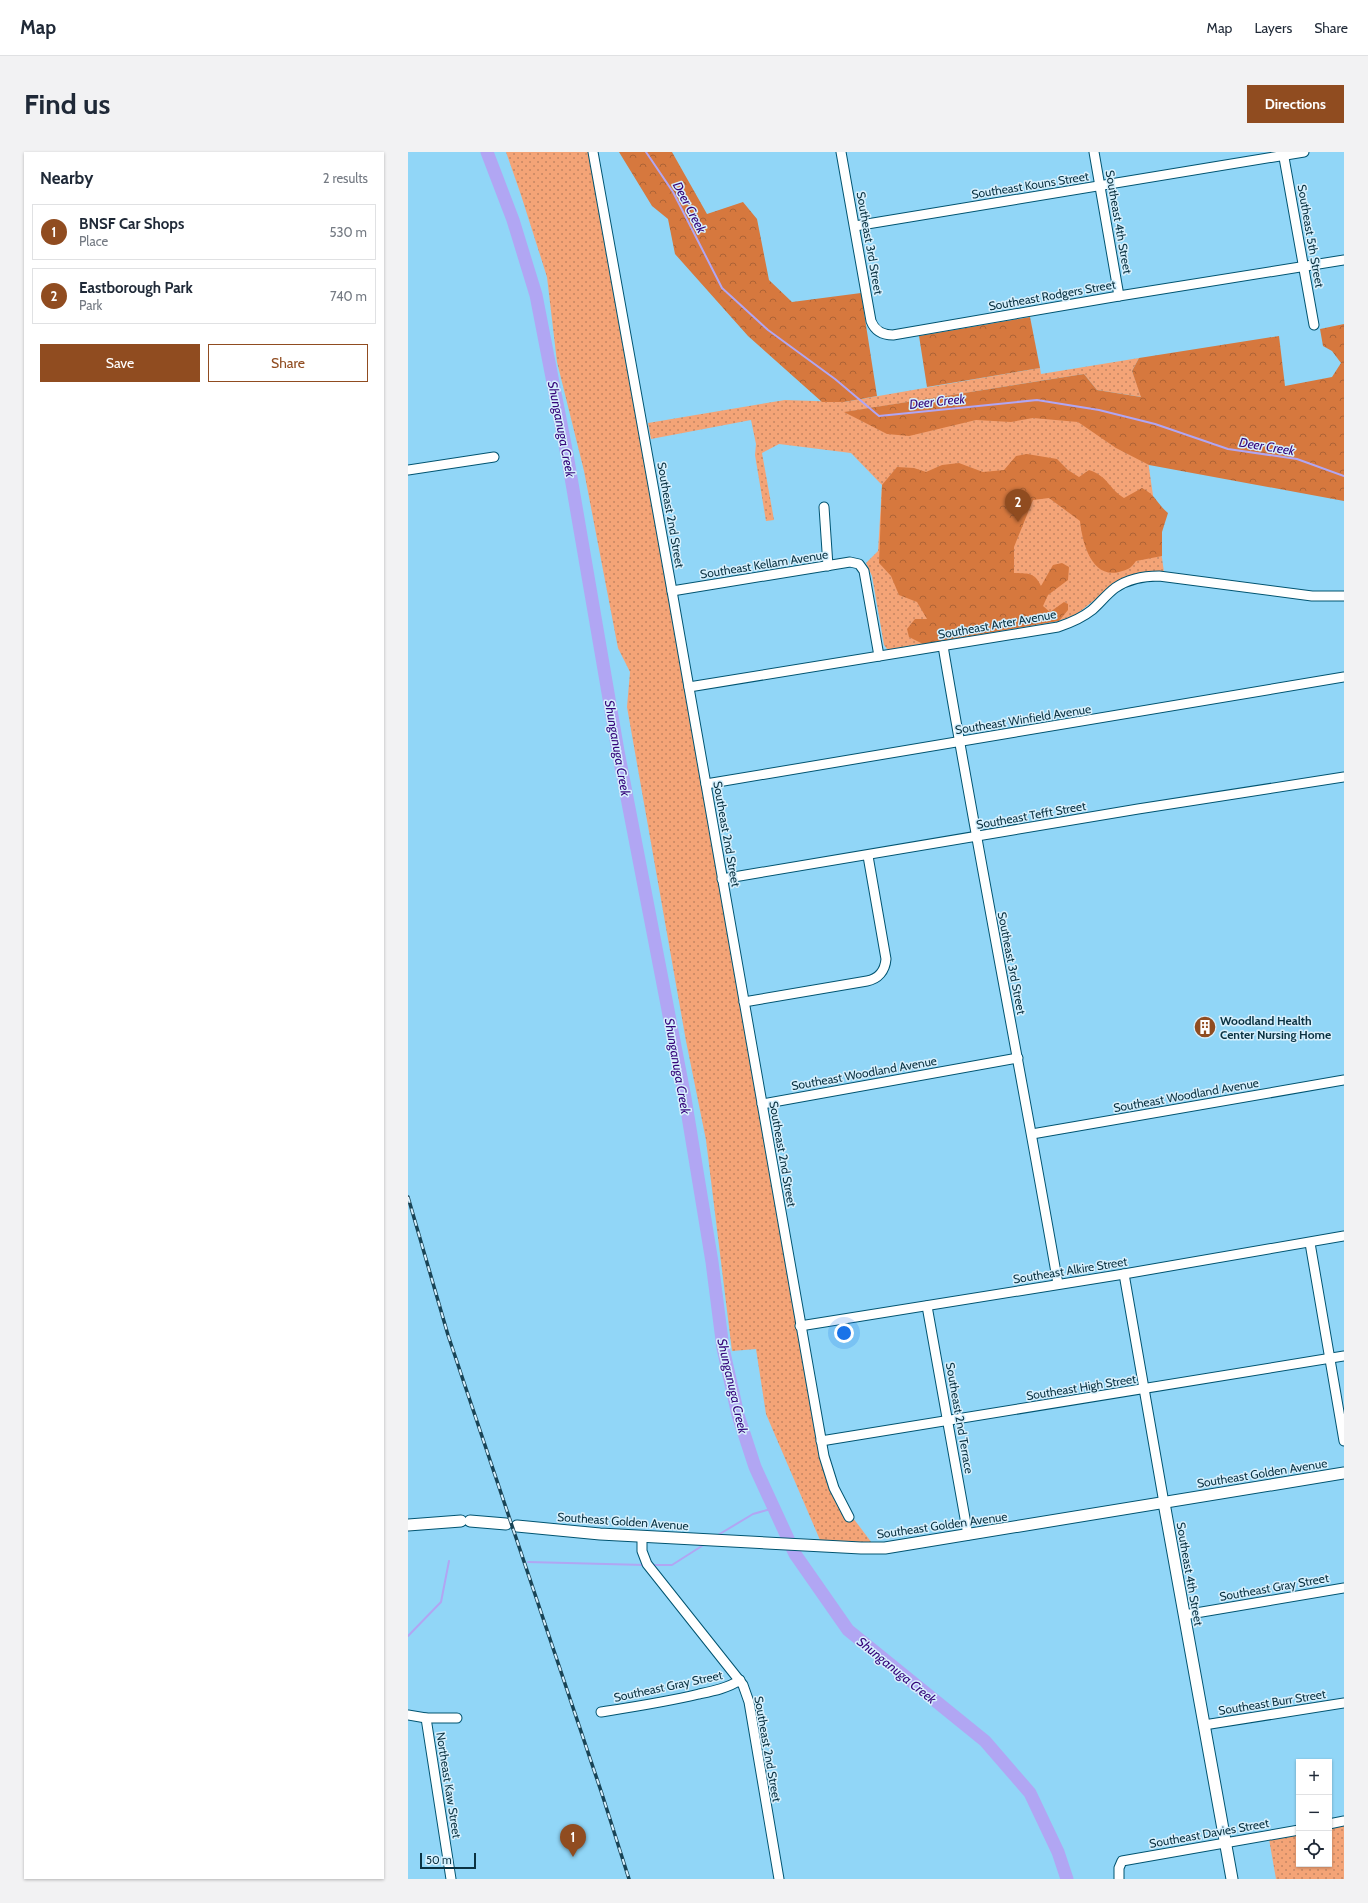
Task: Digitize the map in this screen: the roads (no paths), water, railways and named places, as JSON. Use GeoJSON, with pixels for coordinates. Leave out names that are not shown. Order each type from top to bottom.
{"type":"FeatureCollection","features":[{"type":"Feature","properties":{"kind":"street","name":"Southeast 2nd Street"},"geometry":{"type":"LineString","coordinates":[[592,152],[672,591],[821,1441],[828,1471],[834,1488],[849,1517]]}},
{"type":"Feature","properties":{"kind":"street","name":"Southeast 3rd Street"},"geometry":{"type":"LineString","coordinates":[[841,152],[871,320],[874,328],[882,334]]}},
{"type":"Feature","properties":{"kind":"street","name":"Southeast 4th Street"},"geometry":{"type":"LineString","coordinates":[[1094,152],[1119,296]]}},
{"type":"Feature","properties":{"kind":"street","name":"Southeast Kouns Street"},"geometry":{"type":"LineString","coordinates":[[855,226],[1284,154],[1304,152]]}},
{"type":"Feature","properties":{"kind":"street","name":"Southeast 5th Street"},"geometry":{"type":"LineString","coordinates":[[1284,154],[1314,325]]}},
{"type":"Feature","properties":{"kind":"street","name":"Southeast Rodgers Street"},"geometry":{"type":"LineString","coordinates":[[882,334],[893,335],[1119,296],[1344,260]]}},
{"type":"Feature","properties":{"kind":"street"},"geometry":{"type":"LineString","coordinates":[[408,470],[494,457]]}},
{"type":"Feature","properties":{"kind":"street"},"geometry":{"type":"LineString","coordinates":[[824,507],[828,566]]}},
{"type":"Feature","properties":{"kind":"street","name":"Southeast Kellam Avenue"},"geometry":{"type":"LineString","coordinates":[[672,591],[850,562],[859,564],[864,571],[879,656]]}},
{"type":"Feature","properties":{"kind":"street","name":"Southeast Arter Avenue"},"geometry":{"type":"LineString","coordinates":[[689,687],[1058,626],[1070,623],[1091,610],[1115,588],[1127,582],[1147,576],[1159,576],[1312,596],[1344,596]]}},
{"type":"Feature","properties":{"kind":"street","name":"Southeast 3rd Street"},"geometry":{"type":"LineString","coordinates":[[943,646],[975,837],[1018,1058],[1058,1284]]}},
{"type":"Feature","properties":{"kind":"street","name":"Southeast Winfield Avenue"},"geometry":{"type":"LineString","coordinates":[[706,784],[1344,677]]}},
{"type":"Feature","properties":{"kind":"street","name":"Southeast Tefft Street"},"geometry":{"type":"LineString","coordinates":[[722,879],[1344,777]]}},
{"type":"Feature","properties":{"kind":"street"},"geometry":{"type":"LineString","coordinates":[[744,1002],[867,981],[875,979],[880,974],[886,960],[868,856]]}},
{"type":"Feature","properties":{"kind":"street","name":"Southeast Woodland Avenue"},"geometry":{"type":"LineString","coordinates":[[762,1104],[1018,1058]]}},
{"type":"Feature","properties":{"kind":"street","name":"Southeast Woodland Avenue"},"geometry":{"type":"LineString","coordinates":[[1032,1134],[1344,1080]]}},
{"type":"Feature","properties":{"kind":"street","name":"Southeast Alkire Street"},"geometry":{"type":"LineString","coordinates":[[800,1326],[1124,1274],[1344,1236]]}},
{"type":"Feature","properties":{"kind":"street"},"geometry":{"type":"LineString","coordinates":[[1310,1243],[1344,1441]]}},
{"type":"Feature","properties":{"kind":"street","name":"Southeast 4th Street"},"geometry":{"type":"LineString","coordinates":[[1124,1274],[1232,1879]]}},
{"type":"Feature","properties":{"kind":"street","name":"Southeast 2nd Terrace"},"geometry":{"type":"LineString","coordinates":[[927,1306],[968,1535]]}},
{"type":"Feature","properties":{"kind":"street","name":"Southeast High Street"},"geometry":{"type":"LineString","coordinates":[[821,1441],[1344,1356]]}},
{"type":"Feature","properties":{"kind":"street","name":"Southeast Golden Avenue"},"geometry":{"type":"LineString","coordinates":[[517,1526],[642,1537],[861,1548],[891,1548],[1344,1473]]}},
{"type":"Feature","properties":{"kind":"street"},"geometry":{"type":"LineString","coordinates":[[408,1525],[466,1521],[506,1524]]}},
{"type":"Feature","properties":{"kind":"street","name":"Southeast 2nd Street"},"geometry":{"type":"LineString","coordinates":[[642,1537],[642,1551],[647,1564],[740,1680],[749,1702],[779,1879]]}},
{"type":"Feature","properties":{"kind":"street","name":"Southeast Gray Street"},"geometry":{"type":"LineString","coordinates":[[1184,1615],[1344,1588]]}},
{"type":"Feature","properties":{"kind":"street","name":"Southeast Gray Street"},"geometry":{"type":"LineString","coordinates":[[601,1712],[717,1690],[740,1680]]}},
{"type":"Feature","properties":{"kind":"street","name":"Southeast Burr Street"},"geometry":{"type":"LineString","coordinates":[[1204,1725],[1344,1703]]}},
{"type":"Feature","properties":{"kind":"street"},"geometry":{"type":"LineString","coordinates":[[408,1715],[426,1718],[458,1718]]}},
{"type":"Feature","properties":{"kind":"street","name":"Northeast Kaw Street"},"geometry":{"type":"LineString","coordinates":[[426,1718],[451,1879]]}},
{"type":"Feature","properties":{"kind":"street"},"geometry":{"type":"LineString","coordinates":[[1332,1823],[1344,1821]]}},
{"type":"Feature","properties":{"kind":"street","name":"Southeast Davies Street"},"geometry":{"type":"LineString","coordinates":[[1119,1879],[1119,1868],[1122,1860],[1296,1831]]}},
{"type":"Feature","properties":{"kind":"waterway","name":"Shunganuga Creek"},"geometry":{"type":"LineString","coordinates":[[487,152],[513,220],[536,295],[568,460],[618,751],[685,1098],[712,1262],[723,1348],[738,1415],[755,1467],[795,1554],[848,1630],[985,1741],[1030,1793],[1058,1852],[1067,1879]]}},
{"type":"Feature","properties":{"kind":"waterway","name":"Deer Creek"},"geometry":{"type":"LineString","coordinates":[[646,152],[673,192],[722,288],[768,330],[835,379],[879,416],[1037,400],[1099,410],[1155,424],[1228,449],[1297,459],[1344,476]]}},
{"type":"Feature","properties":{"kind":"waterway"},"geometry":{"type":"LineString","coordinates":[[718,1535],[753,1514],[774,1508]]}},
{"type":"Feature","properties":{"kind":"waterway"},"geometry":{"type":"LineString","coordinates":[[651,1565],[672,1565],[705,1544]]}},
{"type":"Feature","properties":{"kind":"waterway"},"geometry":{"type":"LineString","coordinates":[[408,1636],[441,1602],[449,1561]]}},
{"type":"Feature","properties":{"kind":"waterway"},"geometry":{"type":"LineString","coordinates":[[528,1562],[645,1565]]}},
{"type":"Feature","properties":{"kind":"railway"},"geometry":{"type":"LineString","coordinates":[[408,1197],[448,1335],[602,1794],[629,1879]]}},
{"type":"Feature","properties":{"kind":"place","name":"Eastborough Park"},"geometry":{"type":"Point","coordinates":[1018,522]}},
{"type":"Feature","properties":{"kind":"place","name":"Woodland Health Center Nursing Home"},"geometry":{"type":"Point","coordinates":[1205,1027]}},
{"type":"Feature","properties":{"kind":"place","name":"BNSF Car Shops"},"geometry":{"type":"Point","coordinates":[573,1857]}}]}
